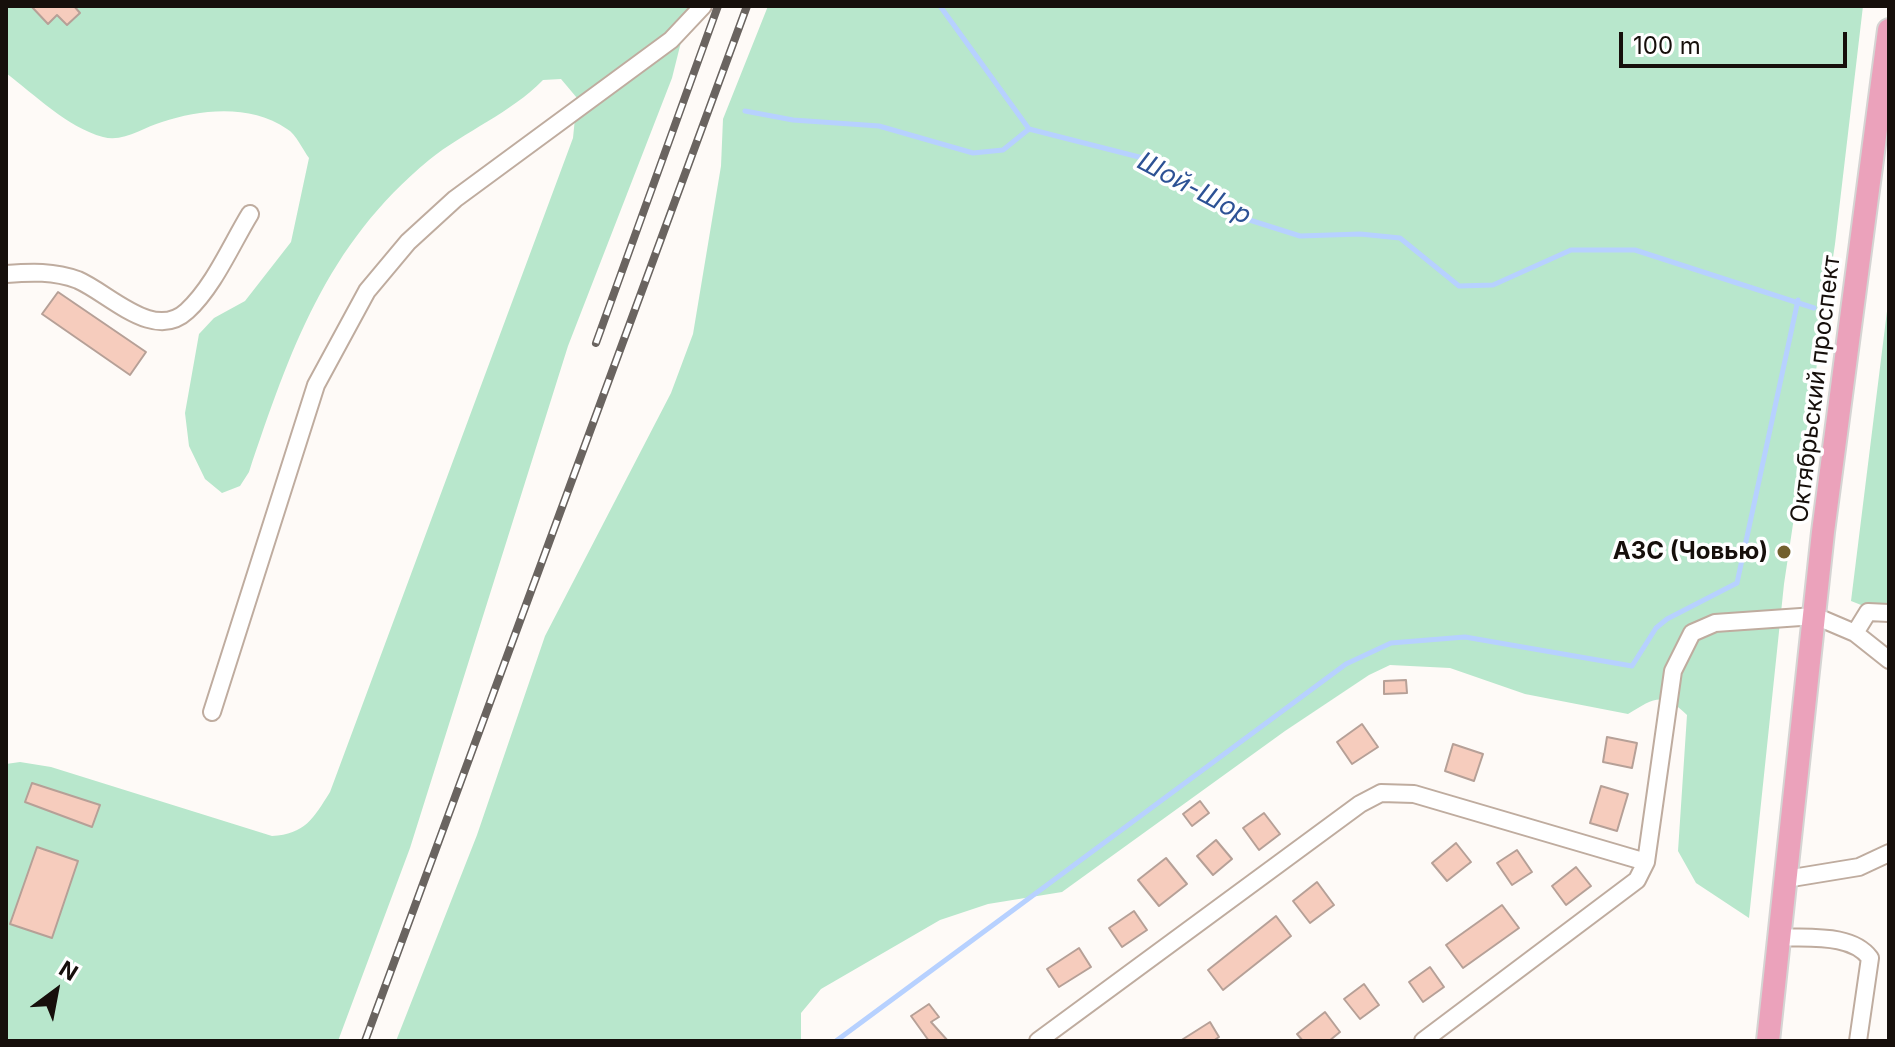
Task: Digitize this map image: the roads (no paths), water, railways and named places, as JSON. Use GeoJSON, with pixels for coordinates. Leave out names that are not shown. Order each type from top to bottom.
{"type":"FeatureCollection","features":[{"type":"Feature","properties":{"kind":"main road","name":"Октябрьский проспект"},"geometry":{"type":"LineString","coordinates":[[1768,1041],[1823,532],[1889,30]]}},
{"type":"Feature","properties":{"kind":"street"},"geometry":{"type":"LineString","coordinates":[[212,712],[316,385],[367,291],[408,242],[455,199],[671,40],[703,6]]}},
{"type":"Feature","properties":{"kind":"street"},"geometry":{"type":"LineString","coordinates":[[6,274],[56,273],[79,281],[154,321],[169,322],[185,313],[198,298],[250,214]]}},
{"type":"Feature","properties":{"kind":"street"},"geometry":{"type":"LineString","coordinates":[[1855,633],[1868,612],[1889,613]]}},
{"type":"Feature","properties":{"kind":"street"},"geometry":{"type":"LineString","coordinates":[[1423,1041],[1637,880],[1646,862],[1673,671],[1692,633],[1715,623],[1815,616],[1855,633],[1889,660]]}},
{"type":"Feature","properties":{"kind":"street"},"geometry":{"type":"LineString","coordinates":[[1038,1041],[1360,804],[1381,793],[1414,794],[1621,858],[1646,862]]}},
{"type":"Feature","properties":{"kind":"street"},"geometry":{"type":"LineString","coordinates":[[1786,879],[1859,867],[1889,853]]}},
{"type":"Feature","properties":{"kind":"street"},"geometry":{"type":"LineString","coordinates":[[1780,937],[1849,942],[1863,949],[1870,958],[1858,1041]]}},
{"type":"Feature","properties":{"kind":"waterway","name":"Шой-Шор"},"geometry":{"type":"LineString","coordinates":[[940,6],[1029,129],[1139,157],[1240,217],[1300,236],[1360,234],[1400,238],[1459,286],[1493,285],[1571,250],[1635,250],[1814,308]]}},
{"type":"Feature","properties":{"kind":"waterway"},"geometry":{"type":"LineString","coordinates":[[745,111],[793,120],[879,126],[973,153],[1003,150],[1029,129]]}},
{"type":"Feature","properties":{"kind":"waterway"},"geometry":{"type":"LineString","coordinates":[[836,1041],[1346,664],[1391,643],[1465,637],[1632,666],[1656,628],[1667,619],[1737,583],[1798,300]]}},
{"type":"Feature","properties":{"kind":"railway"},"geometry":{"type":"LineString","coordinates":[[596,343],[718,6]]}},
{"type":"Feature","properties":{"kind":"railway"},"geometry":{"type":"LineString","coordinates":[[365,1041],[747,6]]}},
{"type":"Feature","properties":{"kind":"place","name":"АЗС (Човью)"},"geometry":{"type":"Point","coordinates":[1784,552]}}]}
